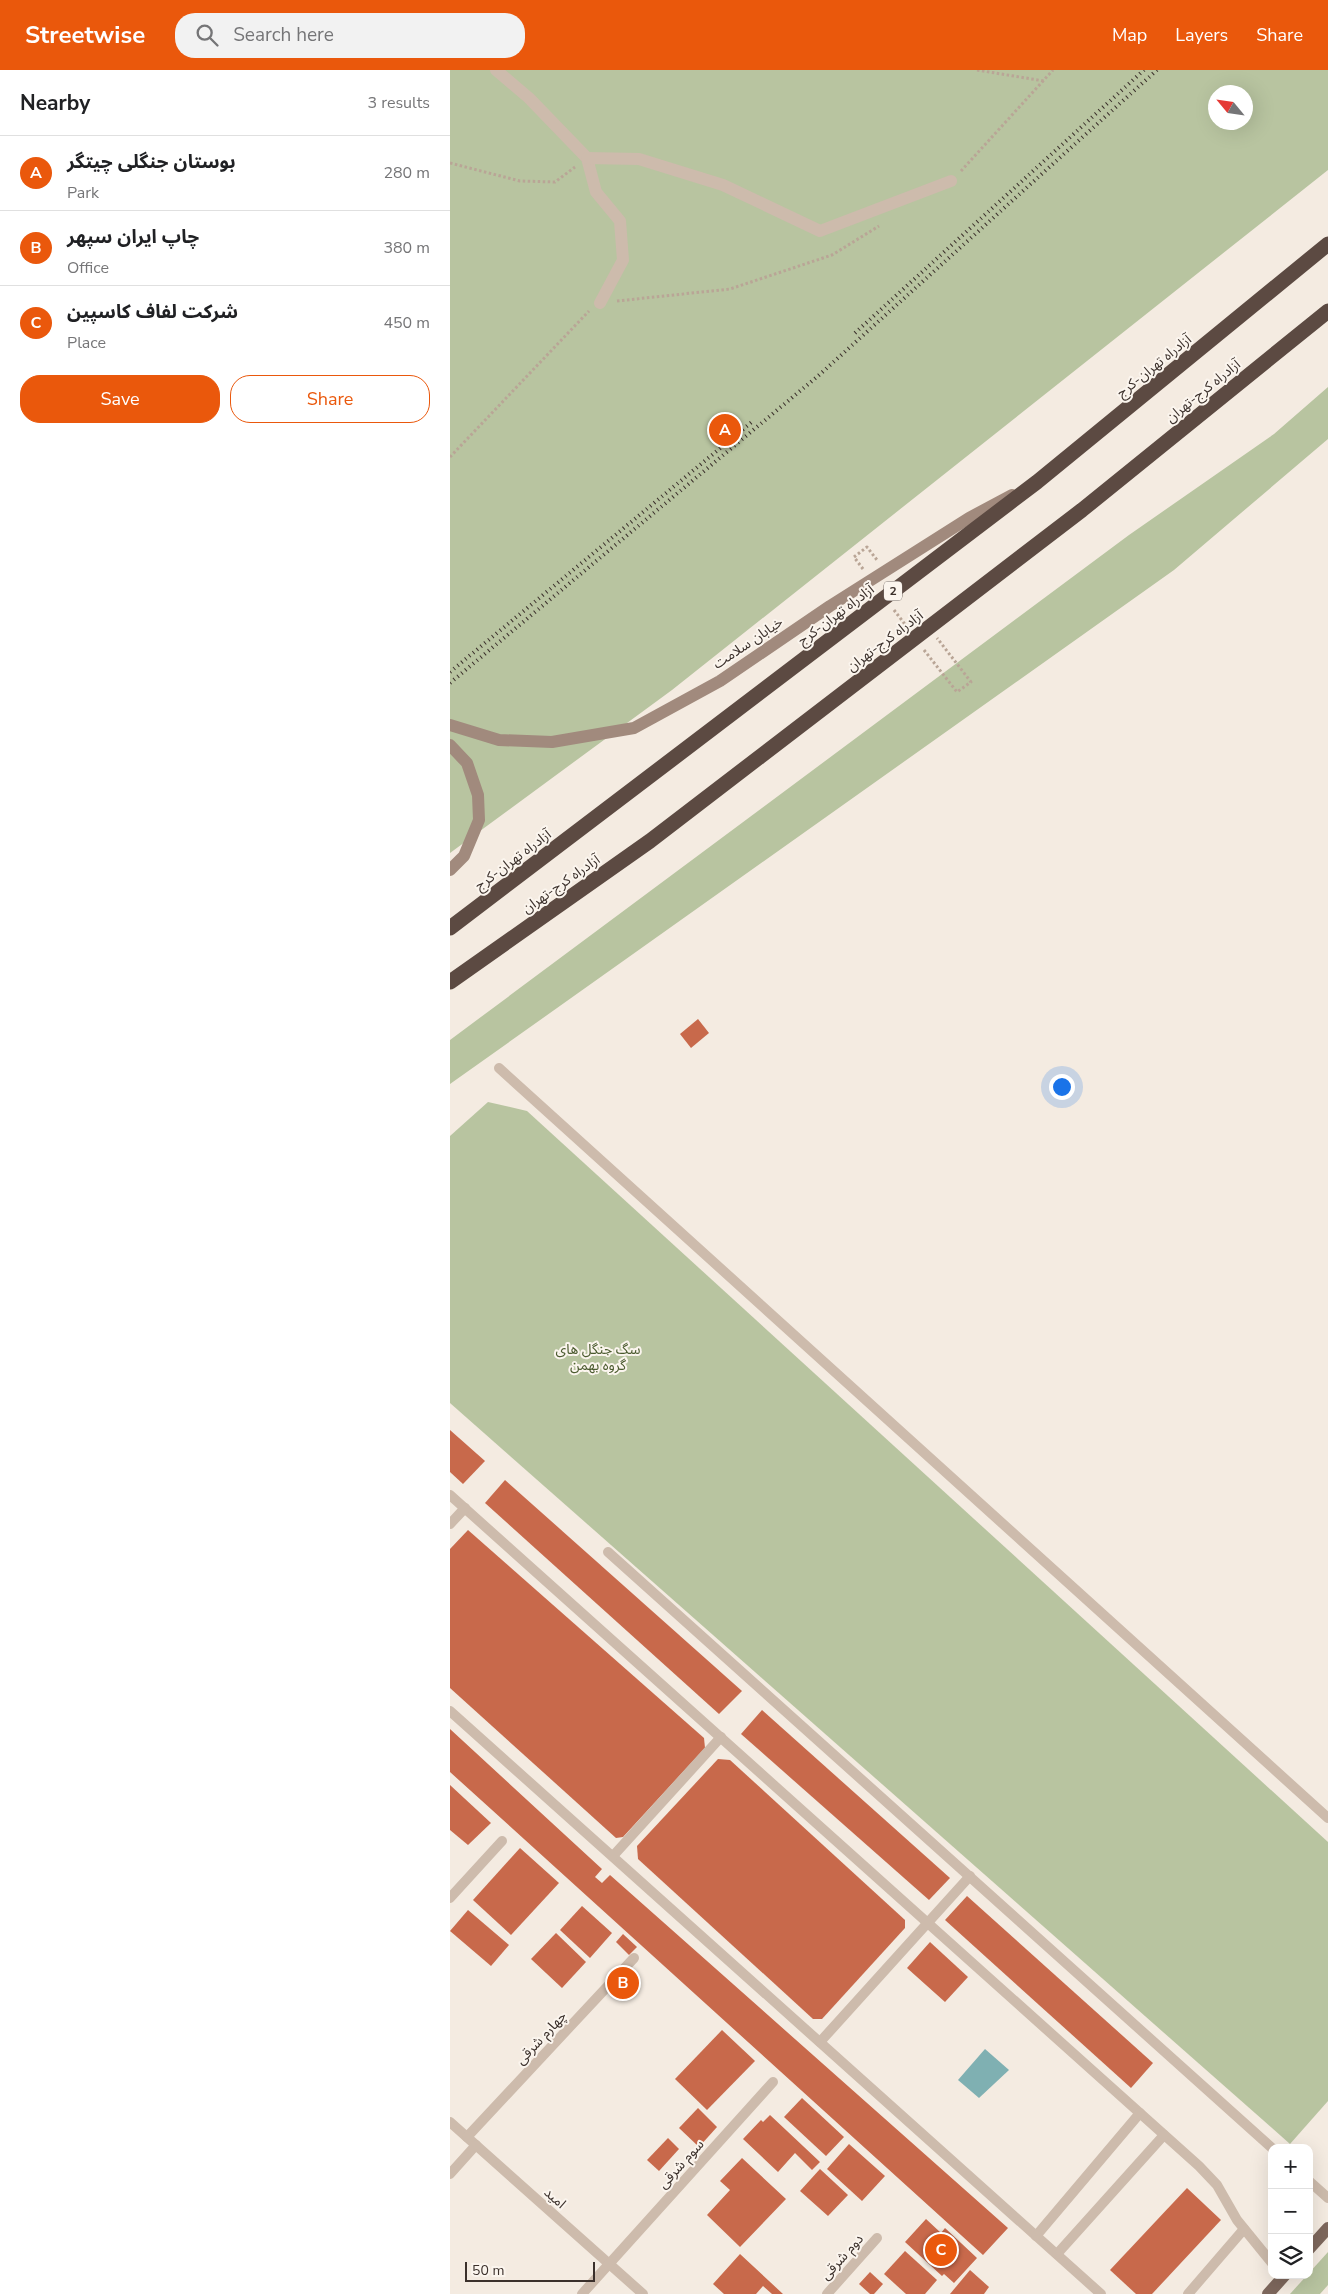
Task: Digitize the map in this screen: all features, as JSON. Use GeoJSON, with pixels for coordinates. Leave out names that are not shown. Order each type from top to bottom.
{"type":"FeatureCollection","features":[{"type":"Feature","properties":{"kind":"highway","name":"آزادراه تهران-کرج"},"geometry":{"type":"LineString","coordinates":[[450,928],[1037,482],[1328,244]]}},
{"type":"Feature","properties":{"kind":"highway","name":"آزادراه کرج-تهران"},"geometry":{"type":"LineString","coordinates":[[450,982],[650,841],[1082,510],[1328,311]]}},
{"type":"Feature","properties":{"kind":"main road","name":"خیابان سلامت"},"geometry":{"type":"LineString","coordinates":[[450,725],[499,740],[552,742],[634,728],[720,681],[830,606],[969,518],[1037,482]]}},
{"type":"Feature","properties":{"kind":"main road"},"geometry":{"type":"LineString","coordinates":[[450,745],[467,763],[478,795],[478,820],[464,856],[450,870]]}},
{"type":"Feature","properties":{"kind":"main road"},"geometry":{"type":"LineString","coordinates":[[1313,2245],[1328,2228]]}},
{"type":"Feature","properties":{"kind":"main road"},"geometry":{"type":"LineString","coordinates":[[1268,2294],[1280,2279]]}},
{"type":"Feature","properties":{"kind":"street"},"geometry":{"type":"LineString","coordinates":[[496,70],[529,98],[588,158],[596,192],[620,221],[622,260],[600,302]]}},
{"type":"Feature","properties":{"kind":"street"},"geometry":{"type":"LineString","coordinates":[[588,158],[640,159],[723,185],[820,231],[952,181]]}},
{"type":"Feature","properties":{"kind":"lane"},"geometry":{"type":"LineString","coordinates":[[499,1068],[1328,1818]]}},
{"type":"Feature","properties":{"kind":"lane"},"geometry":{"type":"LineString","coordinates":[[450,1495],[1164,2135],[1217,2185],[1244,2229],[1268,2258]]}},
{"type":"Feature","properties":{"kind":"lane"},"geometry":{"type":"LineString","coordinates":[[450,1524],[464,1508]]}},
{"type":"Feature","properties":{"kind":"lane"},"geometry":{"type":"LineString","coordinates":[[608,1552],[1268,2144]]}},
{"type":"Feature","properties":{"kind":"lane"},"geometry":{"type":"LineString","coordinates":[[450,1710],[1101,2294]]}},
{"type":"Feature","properties":{"kind":"lane"},"geometry":{"type":"LineString","coordinates":[[613,1856],[721,1738]]}},
{"type":"Feature","properties":{"kind":"lane"},"geometry":{"type":"LineString","coordinates":[[450,1898],[502,1841]]}},
{"type":"Feature","properties":{"kind":"lane"},"geometry":{"type":"LineString","coordinates":[[820,2042],[970,1876]]}},
{"type":"Feature","properties":{"kind":"lane","name":"چهارم شرقی"},"geometry":{"type":"LineString","coordinates":[[467,2137],[634,1958]]}},
{"type":"Feature","properties":{"kind":"lane","name":"سوم شرقی"},"geometry":{"type":"LineString","coordinates":[[582,2294],[773,2082]]}},
{"type":"Feature","properties":{"kind":"lane"},"geometry":{"type":"LineString","coordinates":[[1036,2236],[1140,2113]]}},
{"type":"Feature","properties":{"kind":"lane","name":"امید"},"geometry":{"type":"LineString","coordinates":[[450,2122],[643,2294]]}},
{"type":"Feature","properties":{"kind":"lane"},"geometry":{"type":"LineString","coordinates":[[1056,2254],[1164,2135]]}},
{"type":"Feature","properties":{"kind":"lane"},"geometry":{"type":"LineString","coordinates":[[450,2174],[476,2145]]}},
{"type":"Feature","properties":{"kind":"lane"},"geometry":{"type":"LineString","coordinates":[[1313,2185],[1328,2198]]}},
{"type":"Feature","properties":{"kind":"lane"},"geometry":{"type":"LineString","coordinates":[[1188,2294],[1244,2229]]}},
{"type":"Feature","properties":{"kind":"lane","name":"دوم شرقی"},"geometry":{"type":"LineString","coordinates":[[827,2294],[877,2238]]}},
{"type":"Feature","properties":{"kind":"path"},"geometry":{"type":"LineString","coordinates":[[977,70],[1044,82]]}},
{"type":"Feature","properties":{"kind":"path"},"geometry":{"type":"LineString","coordinates":[[952,181],[1053,70]]}},
{"type":"Feature","properties":{"kind":"path"},"geometry":{"type":"LineString","coordinates":[[450,164],[520,181],[555,182],[588,158]]}},
{"type":"Feature","properties":{"kind":"path"},"geometry":{"type":"LineString","coordinates":[[450,457],[576,324],[600,302],[730,289],[832,255],[880,225]]}},
{"type":"Feature","properties":{"kind":"path"},"geometry":{"type":"LineString","coordinates":[[854,557],[867,547]]}},
{"type":"Feature","properties":{"kind":"path"},"geometry":{"type":"LineString","coordinates":[[929,627],[971,682],[957,692]]}},
{"type":"Feature","properties":{"kind":"green space"},"geometry":{"type":"Polygon","coordinates":[[[450,70],[1328,70],[1328,170],[672,690],[450,853],[450,70]]]}},
{"type":"Feature","properties":{"kind":"green space"},"geometry":{"type":"Polygon","coordinates":[[[1328,387],[1328,439],[1174,570],[450,1084],[450,1040],[1129,535],[1274,434],[1328,387]]]}},
{"type":"Feature","properties":{"kind":"green space","name":"سگ جنگل های گروه بهمن"},"geometry":{"type":"Polygon","coordinates":[[[488,1102],[527,1111],[1328,1842],[1328,2101],[1290,2144],[450,1403],[450,1136],[488,1102]]]}},
{"type":"Feature","properties":{"kind":"green space"},"geometry":{"type":"Polygon","coordinates":[[[1328,2252],[1328,2285],[1320,2294],[1290,2294],[1304,2279],[1313,2279],[1313,2269],[1328,2252]]]}},
{"type":"Feature","properties":{"kind":"water"},"geometry":{"type":"Polygon","coordinates":[[[985,2049],[1009,2070],[979,2098],[958,2080],[985,2049]]]}},
{"type":"Feature","properties":{"kind":"building"},"geometry":{"type":"Polygon","coordinates":[[[698,1019],[709,1033],[691,1048],[680,1034],[698,1019]]]}},
{"type":"Feature","properties":{"kind":"building"},"geometry":{"type":"Polygon","coordinates":[[[450,1430],[485,1461],[463,1484],[450,1472],[450,1430]]]}},
{"type":"Feature","properties":{"kind":"building"},"geometry":{"type":"Polygon","coordinates":[[[505,1480],[742,1691],[719,1714],[485,1503],[505,1480]]]}},
{"type":"Feature","properties":{"kind":"building"},"geometry":{"type":"Polygon","coordinates":[[[468,1530],[704,1738],[705,1748],[623,1837],[616,1838],[450,1688],[450,1549],[468,1530]]]}},
{"type":"Feature","properties":{"kind":"building"},"geometry":{"type":"Polygon","coordinates":[[[762,1710],[950,1878],[929,1900],[741,1734],[762,1710]]]}},
{"type":"Feature","properties":{"kind":"building"},"geometry":{"type":"Polygon","coordinates":[[[450,1729],[602,1869],[595,1877],[602,1883],[610,1875],[1008,2228],[983,2255],[450,1772],[450,1729]]]}},
{"type":"Feature","properties":{"kind":"building"},"geometry":{"type":"Polygon","coordinates":[[[718,1759],[730,1760],[905,1920],[905,1928],[822,2019],[813,2019],[638,1859],[637,1846],[718,1759]]]}},
{"type":"Feature","properties":{"kind":"building"},"geometry":{"type":"Polygon","coordinates":[[[450,1785],[491,1823],[468,1845],[450,1830],[450,1785]]]}},
{"type":"Feature","properties":{"kind":"building"},"geometry":{"type":"Polygon","coordinates":[[[520,1848],[559,1883],[511,1935],[473,1900],[520,1848]]]}},
{"type":"Feature","properties":{"kind":"building"},"geometry":{"type":"Polygon","coordinates":[[[967,1896],[1153,2063],[1131,2088],[945,1920],[967,1896]]]}},
{"type":"Feature","properties":{"kind":"building"},"geometry":{"type":"Polygon","coordinates":[[[582,1906],[612,1933],[590,1958],[560,1930],[582,1906]]]}},
{"type":"Feature","properties":{"kind":"building"},"geometry":{"type":"Polygon","coordinates":[[[468,1910],[509,1945],[491,1966],[450,1931],[468,1910]]]}},
{"type":"Feature","properties":{"kind":"building"},"geometry":{"type":"Polygon","coordinates":[[[556,1933],[586,1962],[562,1988],[531,1959],[556,1933]]]}},
{"type":"Feature","properties":{"kind":"building"},"geometry":{"type":"Polygon","coordinates":[[[623,1934],[637,1947],[629,1955],[616,1942],[623,1934]]]}},
{"type":"Feature","properties":{"kind":"building"},"geometry":{"type":"Polygon","coordinates":[[[930,1942],[968,1977],[945,2002],[907,1968],[930,1942]]]}},
{"type":"Feature","properties":{"kind":"building"},"geometry":{"type":"Polygon","coordinates":[[[722,2030],[755,2061],[707,2110],[675,2079],[722,2030]]]}},
{"type":"Feature","properties":{"kind":"building"},"geometry":{"type":"Polygon","coordinates":[[[802,2098],[844,2137],[826,2156],[784,2117],[802,2098]]]}},
{"type":"Feature","properties":{"kind":"building"},"geometry":{"type":"Polygon","coordinates":[[[698,2108],[717,2127],[699,2147],[679,2128],[698,2108]]]}},
{"type":"Feature","properties":{"kind":"building"},"geometry":{"type":"Polygon","coordinates":[[[770,2115],[820,2162],[812,2170],[795,2153],[778,2172],[743,2139],[761,2120],[763,2122],[770,2115]]]}},
{"type":"Feature","properties":{"kind":"building"},"geometry":{"type":"Polygon","coordinates":[[[668,2138],[679,2149],[659,2171],[647,2160],[668,2138]]]}},
{"type":"Feature","properties":{"kind":"building"},"geometry":{"type":"Polygon","coordinates":[[[849,2144],[885,2176],[862,2201],[827,2169],[849,2144]]]}},
{"type":"Feature","properties":{"kind":"building"},"geometry":{"type":"Polygon","coordinates":[[[742,2158],[786,2199],[740,2247],[707,2215],[730,2190],[720,2181],[742,2158]]]}},
{"type":"Feature","properties":{"kind":"building"},"geometry":{"type":"Polygon","coordinates":[[[820,2169],[848,2195],[828,2216],[800,2191],[820,2169]]]}},
{"type":"Feature","properties":{"kind":"building"},"geometry":{"type":"Polygon","coordinates":[[[1187,2188],[1221,2220],[1152,2294],[1136,2294],[1110,2270],[1187,2188]]]}},
{"type":"Feature","properties":{"kind":"building"},"geometry":{"type":"Polygon","coordinates":[[[926,2219],[941,2233],[945,2228],[977,2258],[954,2283],[944,2274],[942,2276],[905,2242],[926,2219]]]}},
{"type":"Feature","properties":{"kind":"building"},"geometry":{"type":"Polygon","coordinates":[[[905,2251],[937,2280],[925,2294],[906,2294],[884,2274],[905,2251]]]}},
{"type":"Feature","properties":{"kind":"building"},"geometry":{"type":"Polygon","coordinates":[[[740,2254],[783,2294],[772,2294],[763,2286],[756,2294],[724,2294],[713,2284],[740,2254]]]}},
{"type":"Feature","properties":{"kind":"building"},"geometry":{"type":"Polygon","coordinates":[[[970,2270],[989,2287],[984,2294],[950,2294],[970,2270]]]}},
{"type":"Feature","properties":{"kind":"building"},"geometry":{"type":"Polygon","coordinates":[[[870,2272],[883,2284],[874,2294],[870,2294],[859,2284],[870,2272]]]}},
{"type":"Feature","properties":{"kind":"railway"},"geometry":{"type":"LineString","coordinates":[[855,333],[1144,70]]}},
{"type":"Feature","properties":{"kind":"railway"},"geometry":{"type":"LineString","coordinates":[[450,683],[818,376],[1157,70]]}},
{"type":"Feature","properties":{"kind":"railway"},"geometry":{"type":"LineString","coordinates":[[450,672],[753,421]]}},
{"type":"Feature","properties":{"kind":"place","name":"بوستان جنگلی چیتگر"},"geometry":{"type":"Point","coordinates":[725,430]}},
{"type":"Feature","properties":{"kind":"place","name":"چاپ ایران سپهر"},"geometry":{"type":"Point","coordinates":[623,1983]}},
{"type":"Feature","properties":{"kind":"place","name":"شرکت لفاف کاسپین"},"geometry":{"type":"Point","coordinates":[941,2250]}}]}
